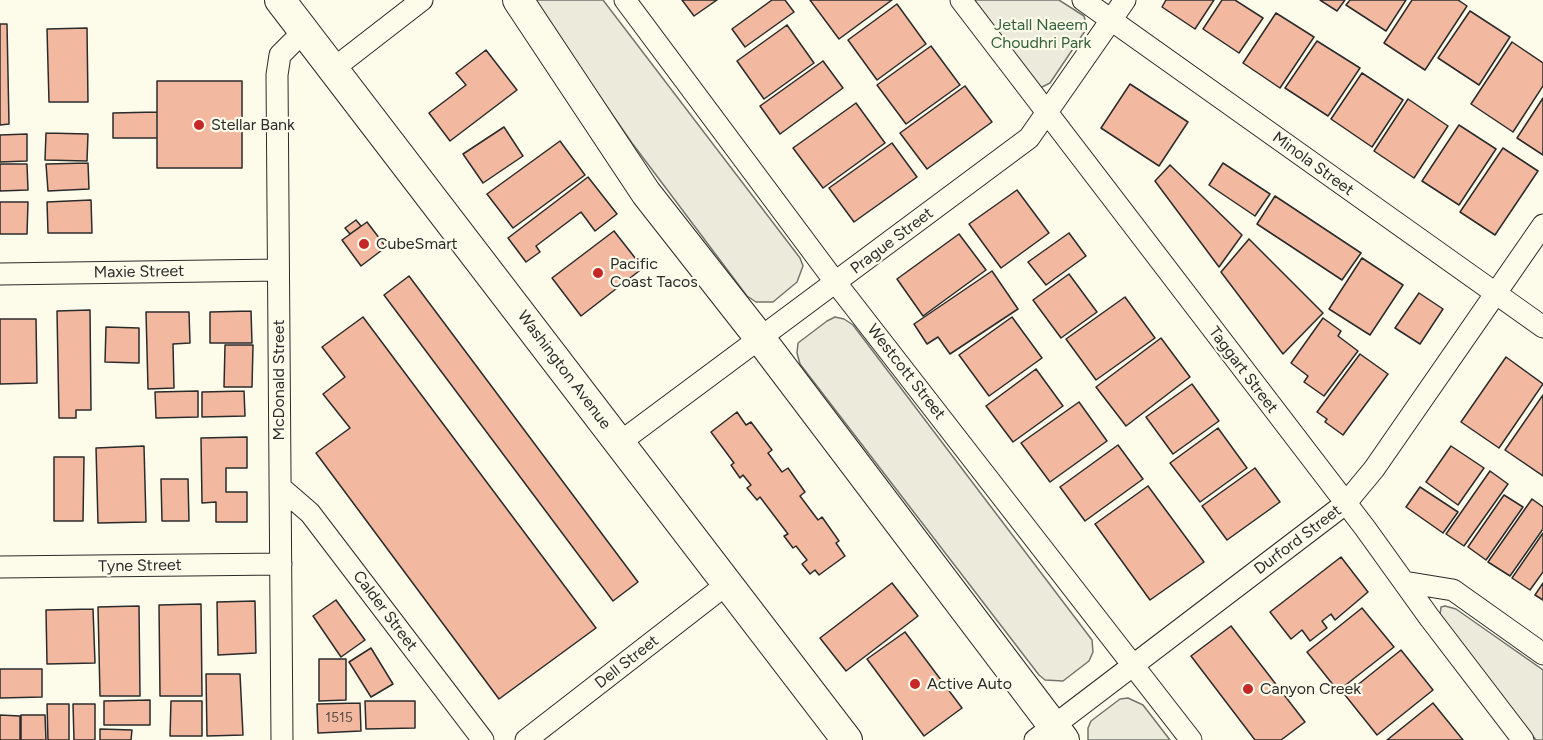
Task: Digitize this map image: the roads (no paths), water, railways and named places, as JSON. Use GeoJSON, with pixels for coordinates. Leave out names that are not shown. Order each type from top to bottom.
{"type":"FeatureCollection","features":[{"type":"Feature","properties":{"kind":"main road","name":"Washington Avenue"},"geometry":{"type":"LineString","coordinates":[[280,0],[847,740]]}},
{"type":"Feature","properties":{"kind":"main road"},"geometry":{"type":"LineString","coordinates":[[518,0],[646,193],[759,337],[1051,735]]}},
{"type":"Feature","properties":{"kind":"street"},"geometry":{"type":"LineString","coordinates":[[333,69],[422,0]]}},
{"type":"Feature","properties":{"kind":"street","name":"Westcott Street"},"geometry":{"type":"LineString","coordinates":[[625,0],[836,283],[1191,740]]}},
{"type":"Feature","properties":{"kind":"street","name":"Taggart Street"},"geometry":{"type":"LineString","coordinates":[[961,0],[1523,740]]}},
{"type":"Feature","properties":{"kind":"street","name":"Minola Street"},"geometry":{"type":"LineString","coordinates":[[1083,0],[1543,327]]}},
{"type":"Feature","properties":{"kind":"street","name":"Prague Street"},"geometry":{"type":"LineString","coordinates":[[619,443],[1029,138],[1125,0]]}},
{"type":"Feature","properties":{"kind":"street","name":"McDonald Street"},"geometry":{"type":"LineString","coordinates":[[282,740],[277,75],[280,55],[304,31]]}},
{"type":"Feature","properties":{"kind":"street","name":"Durford Street"},"geometry":{"type":"LineString","coordinates":[[1051,735],[1133,664],[1346,504],[1374,469],[1493,293],[1543,225]]}},
{"type":"Feature","properties":{"kind":"street","name":"Maxie Street"},"geometry":{"type":"LineString","coordinates":[[0,274],[278,270]]}},
{"type":"Feature","properties":{"kind":"street","name":"Calder Street"},"geometry":{"type":"LineString","coordinates":[[280,487],[310,513],[483,740]]}},
{"type":"Feature","properties":{"kind":"street","name":"Tyne Street"},"geometry":{"type":"LineString","coordinates":[[0,567],[281,564]]}},
{"type":"Feature","properties":{"kind":"street"},"geometry":{"type":"LineString","coordinates":[[1404,582],[1453,590],[1543,654]]}},
{"type":"Feature","properties":{"kind":"street","name":"Dell Street"},"geometry":{"type":"LineString","coordinates":[[526,740],[727,584]]}},
{"type":"Feature","properties":{"kind":"place","name":"Stellar Bank"},"geometry":{"type":"Point","coordinates":[199,125]}},
{"type":"Feature","properties":{"kind":"place","name":"CubeSmart"},"geometry":{"type":"Point","coordinates":[364,244]}},
{"type":"Feature","properties":{"kind":"place","name":"Pacific Coast Tacos"},"geometry":{"type":"Point","coordinates":[598,273]}},
{"type":"Feature","properties":{"kind":"place","name":"Active Auto"},"geometry":{"type":"Point","coordinates":[915,684]}},
{"type":"Feature","properties":{"kind":"place","name":"Canyon Creek"},"geometry":{"type":"Point","coordinates":[1248,689]}},
{"type":"Feature","properties":{"kind":"park label","name":"Jetall Naeem Choudhri Park"},"geometry":{"type":"Point","coordinates":[1041,34]}}]}
